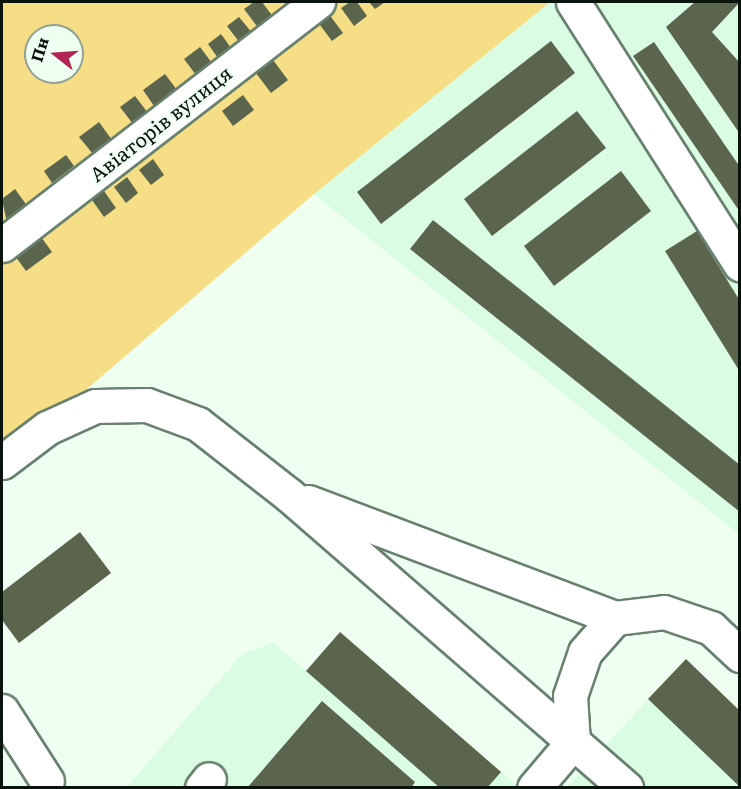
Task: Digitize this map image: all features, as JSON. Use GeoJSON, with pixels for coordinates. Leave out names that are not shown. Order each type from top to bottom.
{"type":"FeatureCollection","features":[{"type":"Feature","properties":{"kind":"street","name":"Авіаторів вулиця"},"geometry":{"type":"LineString","coordinates":[[2,244],[318,2]]}},
{"type":"Feature","properties":{"kind":"street"},"geometry":{"type":"LineString","coordinates":[[573,2],[611,55],[740,264]]}},
{"type":"Feature","properties":{"kind":"street"},"geometry":{"type":"LineString","coordinates":[[2,462],[47,428],[95,406],[147,405],[198,424],[289,495],[626,788]]}},
{"type":"Feature","properties":{"kind":"street"},"geometry":{"type":"LineString","coordinates":[[289,495],[615,618],[664,612],[711,628],[740,655]]}},
{"type":"Feature","properties":{"kind":"street"},"geometry":{"type":"LineString","coordinates":[[534,788],[573,742],[570,696],[585,652],[615,618]]}},
{"type":"Feature","properties":{"kind":"street"},"geometry":{"type":"LineString","coordinates":[[2,711],[47,780]]}},
{"type":"Feature","properties":{"kind":"shaded area"},"geometry":{"type":"Polygon","coordinates":[[[2,2],[550,2],[314,194],[2,462],[2,2]]]}},
{"type":"Feature","properties":{"kind":"shaded area"},"geometry":{"type":"Polygon","coordinates":[[[550,2],[739,2],[739,534],[314,194],[550,2]]]}},
{"type":"Feature","properties":{"kind":"shaded area"},"geometry":{"type":"Polygon","coordinates":[[[340,632],[519,787],[126,788],[242,654],[274,643],[306,671],[340,632]]]}},
{"type":"Feature","properties":{"kind":"shaded area"},"geometry":{"type":"Polygon","coordinates":[[[686,659],[739,711],[739,787],[566,788],[686,659]]]}},
{"type":"Feature","properties":{"kind":"building"},"geometry":{"type":"Polygon","coordinates":[[[254,2],[262,2],[274,18],[259,29],[244,9],[254,2]]]}},
{"type":"Feature","properties":{"kind":"building"},"geometry":{"type":"Polygon","coordinates":[[[350,2],[357,2],[367,16],[354,26],[341,8],[350,2]]]}},
{"type":"Feature","properties":{"kind":"building"},"geometry":{"type":"Polygon","coordinates":[[[369,2],[385,2],[375,9],[369,2]]]}},
{"type":"Feature","properties":{"kind":"building"},"geometry":{"type":"Polygon","coordinates":[[[695,2],[740,2],[712,32],[740,63],[740,134],[666,27],[695,2]]]}},
{"type":"Feature","properties":{"kind":"building"},"geometry":{"type":"Polygon","coordinates":[[[328,13],[343,33],[332,41],[317,21],[328,13]]]}},
{"type":"Feature","properties":{"kind":"building"},"geometry":{"type":"Polygon","coordinates":[[[239,17],[253,34],[240,43],[227,26],[239,17]]]}},
{"type":"Feature","properties":{"kind":"building"},"geometry":{"type":"Polygon","coordinates":[[[221,34],[231,48],[218,58],[208,44],[221,34]]]}},
{"type":"Feature","properties":{"kind":"building"},"geometry":{"type":"Polygon","coordinates":[[[551,41],[575,73],[381,224],[357,192],[551,41]]]}},
{"type":"Feature","properties":{"kind":"building"},"geometry":{"type":"Polygon","coordinates":[[[654,42],[740,167],[740,212],[633,56],[654,42]]]}},
{"type":"Feature","properties":{"kind":"building"},"geometry":{"type":"Polygon","coordinates":[[[200,47],[212,63],[196,75],[184,59],[200,47]]]}},
{"type":"Feature","properties":{"kind":"building"},"geometry":{"type":"Polygon","coordinates":[[[273,60],[288,80],[271,93],[256,73],[273,60]]]}},
{"type":"Feature","properties":{"kind":"building"},"geometry":{"type":"Polygon","coordinates":[[[165,74],[177,90],[154,106],[143,90],[165,74]]]}},
{"type":"Feature","properties":{"kind":"building"},"geometry":{"type":"Polygon","coordinates":[[[243,95],[254,110],[233,126],[222,111],[243,95]]]}},
{"type":"Feature","properties":{"kind":"building"},"geometry":{"type":"Polygon","coordinates":[[[135,96],[148,113],[133,124],[120,107],[135,96]]]}},
{"type":"Feature","properties":{"kind":"building"},"geometry":{"type":"Polygon","coordinates":[[[577,111],[606,148],[492,236],[464,199],[577,111]]]}},
{"type":"Feature","properties":{"kind":"building"},"geometry":{"type":"Polygon","coordinates":[[[99,122],[112,140],[93,154],[79,137],[99,122]]]}},
{"type":"Feature","properties":{"kind":"building"},"geometry":{"type":"Polygon","coordinates":[[[66,155],[74,166],[52,183],[44,171],[66,155]]]}},
{"type":"Feature","properties":{"kind":"building"},"geometry":{"type":"Polygon","coordinates":[[[153,159],[164,175],[151,185],[139,170],[153,159]]]}},
{"type":"Feature","properties":{"kind":"building"},"geometry":{"type":"Polygon","coordinates":[[[621,171],[651,211],[554,286],[524,246],[621,171]]]}},
{"type":"Feature","properties":{"kind":"building"},"geometry":{"type":"Polygon","coordinates":[[[127,177],[138,193],[126,203],[114,187],[127,177]]]}},
{"type":"Feature","properties":{"kind":"building"},"geometry":{"type":"Polygon","coordinates":[[[15,189],[28,207],[7,223],[2,199],[15,189]]]}},
{"type":"Feature","properties":{"kind":"building"},"geometry":{"type":"Polygon","coordinates":[[[104,191],[116,208],[104,217],[92,200],[104,191]]]}},
{"type":"Feature","properties":{"kind":"building"},"geometry":{"type":"Polygon","coordinates":[[[433,220],[740,465],[740,512],[410,249],[433,220]]]}},
{"type":"Feature","properties":{"kind":"building"},"geometry":{"type":"Polygon","coordinates":[[[697,231],[740,301],[740,372],[665,251],[697,231]]]}},
{"type":"Feature","properties":{"kind":"building"},"geometry":{"type":"Polygon","coordinates":[[[39,234],[52,252],[26,271],[13,253],[39,234]]]}},
{"type":"Feature","properties":{"kind":"building"},"geometry":{"type":"Polygon","coordinates":[[[80,532],[111,573],[19,643],[2,620],[2,592],[80,532]]]}},
{"type":"Feature","properties":{"kind":"building"},"geometry":{"type":"Polygon","coordinates":[[[340,632],[501,772],[487,788],[440,788],[306,671],[340,632]]]}},
{"type":"Feature","properties":{"kind":"building"},"geometry":{"type":"Polygon","coordinates":[[[686,659],[740,711],[740,787],[648,699],[686,659]]]}},
{"type":"Feature","properties":{"kind":"building"},"geometry":{"type":"Polygon","coordinates":[[[322,701],[415,782],[411,788],[247,788],[322,701]]]}}]}
